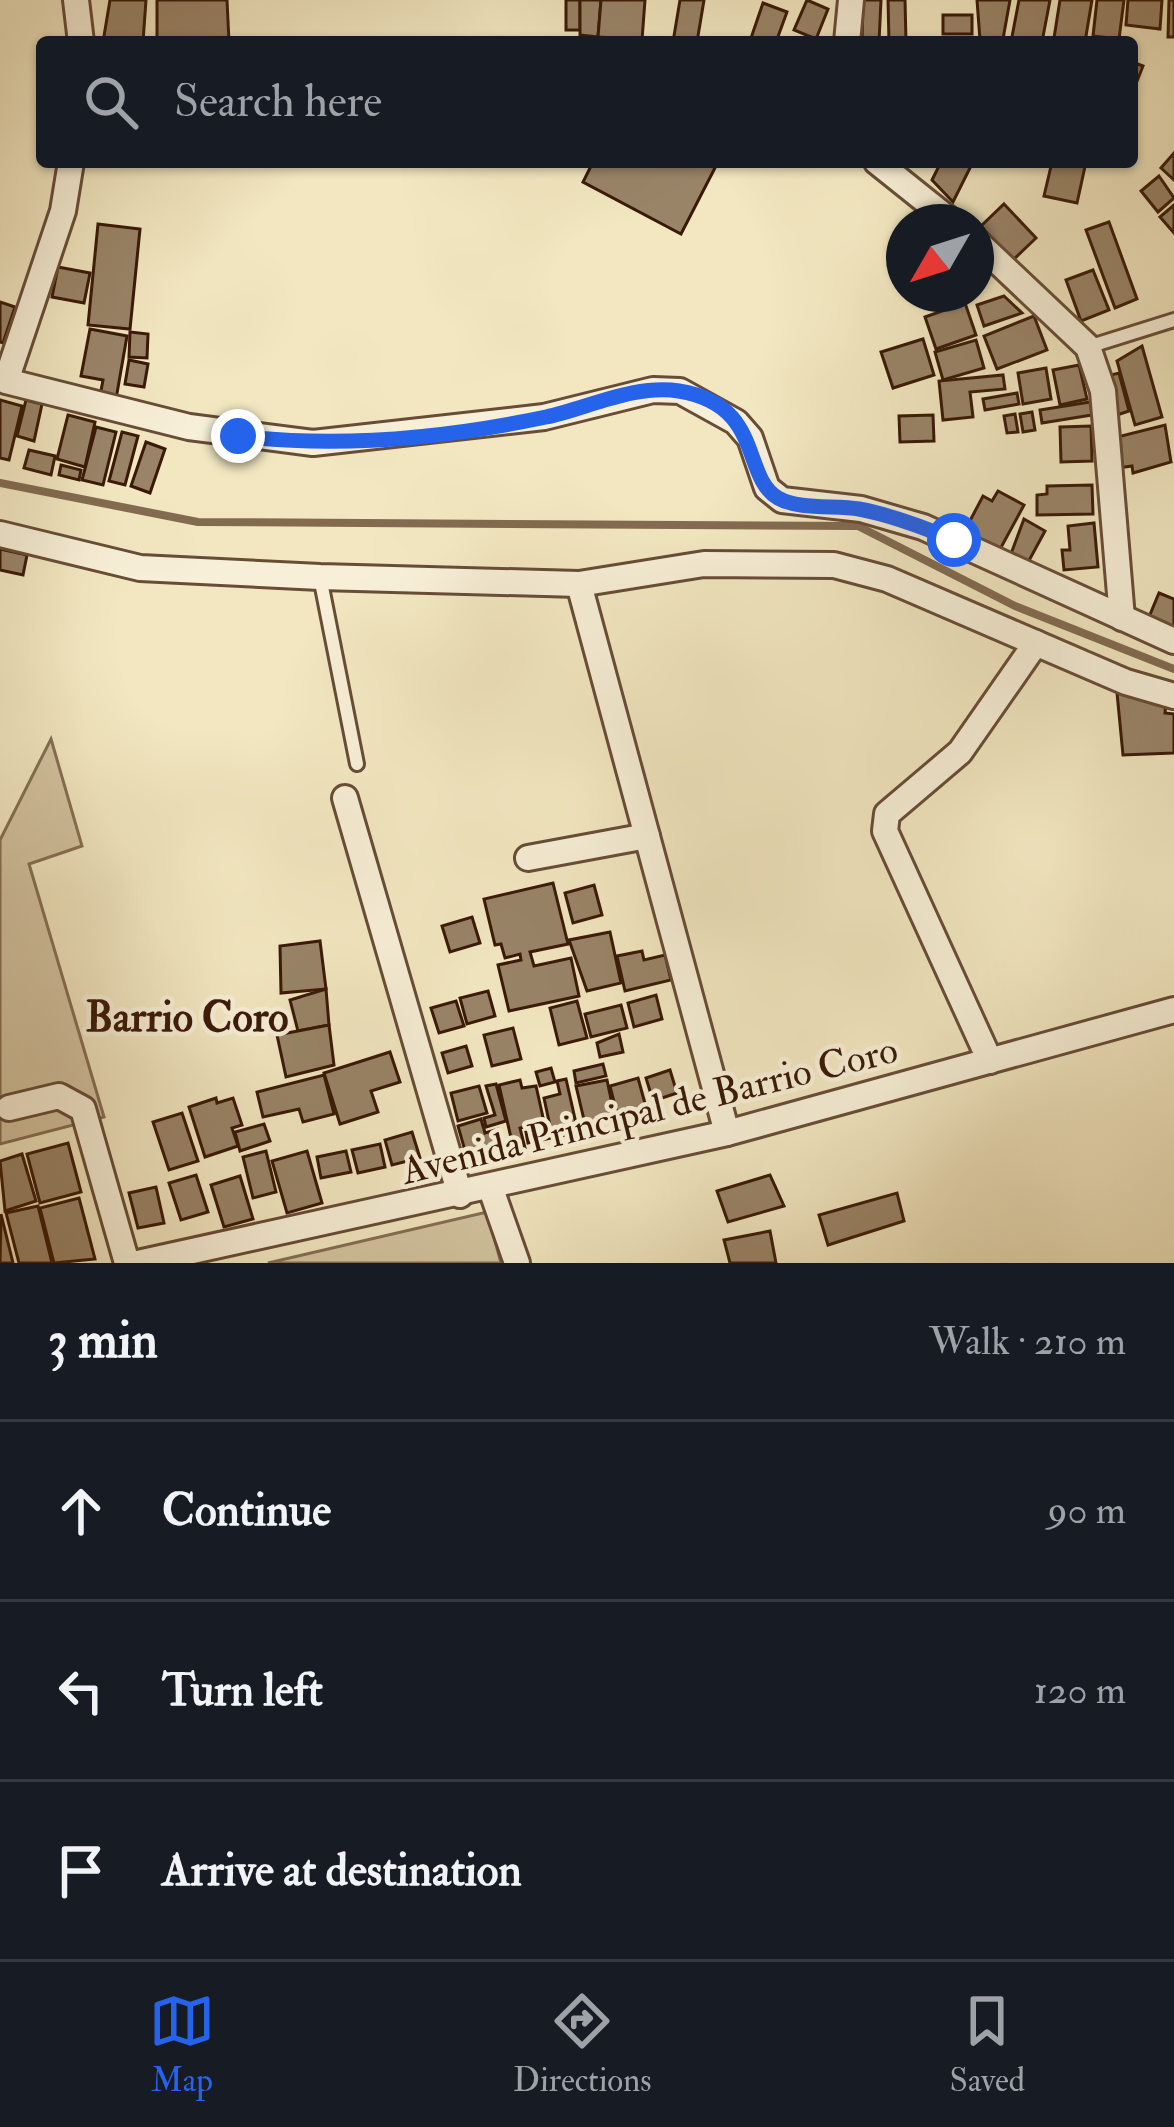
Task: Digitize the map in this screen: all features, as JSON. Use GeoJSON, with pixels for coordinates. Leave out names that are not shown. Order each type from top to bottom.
{"type":"FeatureCollection","features":[{"type":"Feature","properties":{"kind":"street"},"geometry":{"type":"LineString","coordinates":[[76,0],[80,36]]}},
{"type":"Feature","properties":{"kind":"street"},"geometry":{"type":"LineString","coordinates":[[848,36],[851,0]]}},
{"type":"Feature","properties":{"kind":"street"},"geometry":{"type":"LineString","coordinates":[[70,168],[63,211],[3,380],[189,427],[326,444],[544,418],[653,390],[680,391],[736,422],[750,438],[767,488],[782,500],[861,509],[923,527],[1174,641]]}},
{"type":"Feature","properties":{"kind":"street"},"geometry":{"type":"LineString","coordinates":[[884,168],[930,204]]}},
{"type":"Feature","properties":{"kind":"street"},"geometry":{"type":"LineString","coordinates":[[994,258],[1088,346],[1102,391],[1122,618]]}},
{"type":"Feature","properties":{"kind":"street"},"geometry":{"type":"LineString","coordinates":[[0,534],[140,568],[320,577],[579,584],[704,563],[834,565],[909,587],[1174,696]]}},
{"type":"Feature","properties":{"kind":"street"},"geometry":{"type":"LineString","coordinates":[[579,584],[727,1133]]}},
{"type":"Feature","properties":{"kind":"street"},"geometry":{"type":"LineString","coordinates":[[989,1061],[885,831],[886,814],[960,752],[1036,643]]}},
{"type":"Feature","properties":{"kind":"street"},"geometry":{"type":"LineString","coordinates":[[345,798],[460,1195]]}},
{"type":"Feature","properties":{"kind":"street"},"geometry":{"type":"LineString","coordinates":[[527,858],[646,836]]}},
{"type":"Feature","properties":{"kind":"street","name":"Avenida Principal de Barrio Coro"},"geometry":{"type":"LineString","coordinates":[[138,1263],[491,1189],[727,1133],[1174,1010]]}},
{"type":"Feature","properties":{"kind":"street"},"geometry":{"type":"LineString","coordinates":[[9,1108],[59,1096],[83,1109],[127,1263]]}},
{"type":"Feature","properties":{"kind":"street"},"geometry":{"type":"LineString","coordinates":[[491,1189],[517,1263]]}},
{"type":"Feature","properties":{"kind":"lane"},"geometry":{"type":"LineString","coordinates":[[1088,346],[1174,320]]}},
{"type":"Feature","properties":{"kind":"lane"},"geometry":{"type":"LineString","coordinates":[[320,577],[357,764]]}},
{"type":"Feature","properties":{"kind":"shaded area"},"geometry":{"type":"Polygon","coordinates":[[[51,739],[82,846],[29,864],[104,1117],[0,1144],[0,840],[51,739]]]}},
{"type":"Feature","properties":{"kind":"shaded area"},"geometry":{"type":"Polygon","coordinates":[[[487,1212],[501,1263],[268,1263],[487,1212]]]}},
{"type":"Feature","properties":{"kind":"building"},"geometry":{"type":"Polygon","coordinates":[[[110,0],[146,0],[143,36],[104,36],[110,0]]]}},
{"type":"Feature","properties":{"kind":"building"},"geometry":{"type":"Polygon","coordinates":[[[157,0],[227,0],[229,36],[157,36],[157,0]]]}},
{"type":"Feature","properties":{"kind":"building"},"geometry":{"type":"Polygon","coordinates":[[[566,0],[580,0],[580,30],[566,30],[566,0]]]}},
{"type":"Feature","properties":{"kind":"building"},"geometry":{"type":"Polygon","coordinates":[[[580,0],[601,0],[598,36],[580,35],[580,0]]]}},
{"type":"Feature","properties":{"kind":"building"},"geometry":{"type":"Polygon","coordinates":[[[601,0],[645,0],[642,36],[598,36],[601,0]]]}},
{"type":"Feature","properties":{"kind":"building"},"geometry":{"type":"Polygon","coordinates":[[[680,0],[704,0],[698,36],[674,36],[680,0]]]}},
{"type":"Feature","properties":{"kind":"building"},"geometry":{"type":"Polygon","coordinates":[[[807,0],[828,9],[817,36],[794,30],[807,0]]]}},
{"type":"Feature","properties":{"kind":"building"},"geometry":{"type":"Polygon","coordinates":[[[863,0],[881,0],[879,36],[862,36],[863,0]]]}},
{"type":"Feature","properties":{"kind":"building"},"geometry":{"type":"Polygon","coordinates":[[[888,0],[905,0],[906,36],[889,36],[888,0]]]}},
{"type":"Feature","properties":{"kind":"building"},"geometry":{"type":"Polygon","coordinates":[[[977,0],[1010,0],[1004,36],[980,36],[977,0]]]}},
{"type":"Feature","properties":{"kind":"building"},"geometry":{"type":"Polygon","coordinates":[[[1019,0],[1050,0],[1043,36],[1012,36],[1019,0]]]}},
{"type":"Feature","properties":{"kind":"building"},"geometry":{"type":"Polygon","coordinates":[[[1060,0],[1092,0],[1086,36],[1054,36],[1060,0]]]}},
{"type":"Feature","properties":{"kind":"building"},"geometry":{"type":"Polygon","coordinates":[[[1097,0],[1124,0],[1119,36],[1093,36],[1097,0]]]}},
{"type":"Feature","properties":{"kind":"building"},"geometry":{"type":"Polygon","coordinates":[[[1128,0],[1162,0],[1160,29],[1126,25],[1128,0]]]}},
{"type":"Feature","properties":{"kind":"building"},"geometry":{"type":"Polygon","coordinates":[[[1169,0],[1174,0],[1174,37],[1168,37],[1169,0]]]}},
{"type":"Feature","properties":{"kind":"building"},"geometry":{"type":"Polygon","coordinates":[[[763,3],[787,12],[778,36],[752,36],[763,3]]]}},
{"type":"Feature","properties":{"kind":"building"},"geometry":{"type":"Polygon","coordinates":[[[943,15],[972,15],[972,34],[943,34],[943,15]]]}},
{"type":"Feature","properties":{"kind":"building"},"geometry":{"type":"Polygon","coordinates":[[[1174,153],[1174,180],[1161,168],[1174,153]]]}},
{"type":"Feature","properties":{"kind":"building"},"geometry":{"type":"Polygon","coordinates":[[[590,168],[715,168],[681,234],[583,182],[590,168]]]}},
{"type":"Feature","properties":{"kind":"building"},"geometry":{"type":"Polygon","coordinates":[[[938,168],[970,168],[953,202],[932,180],[938,168]]]}},
{"type":"Feature","properties":{"kind":"building"},"geometry":{"type":"Polygon","coordinates":[[[1051,168],[1085,168],[1077,203],[1044,196],[1051,168]]]}},
{"type":"Feature","properties":{"kind":"building"},"geometry":{"type":"Polygon","coordinates":[[[1159,176],[1174,198],[1158,212],[1141,191],[1159,176]]]}},
{"type":"Feature","properties":{"kind":"building"},"geometry":{"type":"Polygon","coordinates":[[[1004,204],[1036,238],[1012,261],[994,241],[994,214],[1004,204]]]}},
{"type":"Feature","properties":{"kind":"building"},"geometry":{"type":"Polygon","coordinates":[[[1174,205],[1174,233],[1160,217],[1174,205]]]}},
{"type":"Feature","properties":{"kind":"building"},"geometry":{"type":"Polygon","coordinates":[[[1109,222],[1137,299],[1115,308],[1086,230],[1109,222]]]}},
{"type":"Feature","properties":{"kind":"building"},"geometry":{"type":"Polygon","coordinates":[[[98,224],[140,229],[130,329],[88,325],[98,224]]]}},
{"type":"Feature","properties":{"kind":"building"},"geometry":{"type":"Polygon","coordinates":[[[58,267],[90,273],[84,303],[52,297],[58,267]]]}},
{"type":"Feature","properties":{"kind":"building"},"geometry":{"type":"Polygon","coordinates":[[[1093,270],[1109,310],[1081,321],[1066,280],[1093,270]]]}},
{"type":"Feature","properties":{"kind":"building"},"geometry":{"type":"Polygon","coordinates":[[[1004,296],[1022,313],[984,326],[979,312],[994,312],[994,299],[1004,296]]]}},
{"type":"Feature","properties":{"kind":"building"},"geometry":{"type":"Polygon","coordinates":[[[0,302],[15,307],[3,343],[0,342],[0,302]]]}},
{"type":"Feature","properties":{"kind":"building"},"geometry":{"type":"Polygon","coordinates":[[[968,312],[976,335],[936,349],[925,317],[968,312]]]}},
{"type":"Feature","properties":{"kind":"building"},"geometry":{"type":"Polygon","coordinates":[[[1034,316],[1047,350],[997,369],[984,336],[1034,316]]]}},
{"type":"Feature","properties":{"kind":"building"},"geometry":{"type":"Polygon","coordinates":[[[90,329],[127,336],[116,399],[100,396],[103,380],[81,376],[90,329]]]}},
{"type":"Feature","properties":{"kind":"building"},"geometry":{"type":"Polygon","coordinates":[[[130,332],[148,334],[147,358],[129,357],[130,332]]]}},
{"type":"Feature","properties":{"kind":"building"},"geometry":{"type":"Polygon","coordinates":[[[923,339],[934,375],[893,388],[881,352],[923,339]]]}},
{"type":"Feature","properties":{"kind":"building"},"geometry":{"type":"Polygon","coordinates":[[[976,340],[984,368],[943,380],[935,352],[976,340]]]}},
{"type":"Feature","properties":{"kind":"building"},"geometry":{"type":"Polygon","coordinates":[[[1142,346],[1162,417],[1135,425],[1117,361],[1142,346]]]}},
{"type":"Feature","properties":{"kind":"building"},"geometry":{"type":"Polygon","coordinates":[[[129,360],[148,364],[144,387],[125,384],[129,360]]]}},
{"type":"Feature","properties":{"kind":"building"},"geometry":{"type":"Polygon","coordinates":[[[1079,365],[1087,399],[1060,405],[1053,370],[1079,365]]]}},
{"type":"Feature","properties":{"kind":"building"},"geometry":{"type":"Polygon","coordinates":[[[1046,368],[1051,399],[1023,404],[1018,373],[1046,368]]]}},
{"type":"Feature","properties":{"kind":"building"},"geometry":{"type":"Polygon","coordinates":[[[1119,373],[1129,411],[1114,416],[1103,377],[1119,373]]]}},
{"type":"Feature","properties":{"kind":"building"},"geometry":{"type":"Polygon","coordinates":[[[1003,375],[1005,389],[970,392],[973,417],[943,420],[939,381],[1003,375]]]}},
{"type":"Feature","properties":{"kind":"building"},"geometry":{"type":"Polygon","coordinates":[[[1017,393],[1019,404],[985,410],[983,399],[1017,393]]]}},
{"type":"Feature","properties":{"kind":"building"},"geometry":{"type":"Polygon","coordinates":[[[0,400],[22,406],[9,460],[0,458],[0,400]]]}},
{"type":"Feature","properties":{"kind":"building"},"geometry":{"type":"Polygon","coordinates":[[[26,400],[42,404],[34,441],[17,436],[26,400]]]}},
{"type":"Feature","properties":{"kind":"building"},"geometry":{"type":"Polygon","coordinates":[[[1090,402],[1092,415],[1042,423],[1040,410],[1090,402]]]}},
{"type":"Feature","properties":{"kind":"building"},"geometry":{"type":"Polygon","coordinates":[[[1032,412],[1035,430],[1023,432],[1020,414],[1032,412]]]}},
{"type":"Feature","properties":{"kind":"building"},"geometry":{"type":"Polygon","coordinates":[[[1015,414],[1018,432],[1007,433],[1004,416],[1015,414]]]}},
{"type":"Feature","properties":{"kind":"building"},"geometry":{"type":"Polygon","coordinates":[[[68,415],[95,422],[85,467],[57,459],[68,415]]]}},
{"type":"Feature","properties":{"kind":"building"},"geometry":{"type":"Polygon","coordinates":[[[933,415],[934,441],[900,442],[899,416],[933,415]]]}},
{"type":"Feature","properties":{"kind":"building"},"geometry":{"type":"Polygon","coordinates":[[[1165,425],[1171,462],[1133,473],[1132,466],[1118,468],[1113,438],[1165,425]]]}},
{"type":"Feature","properties":{"kind":"building"},"geometry":{"type":"Polygon","coordinates":[[[1091,426],[1092,461],[1061,462],[1060,427],[1091,426]]]}},
{"type":"Feature","properties":{"kind":"building"},"geometry":{"type":"Polygon","coordinates":[[[96,427],[116,432],[103,485],[82,480],[96,427]]]}},
{"type":"Feature","properties":{"kind":"building"},"geometry":{"type":"Polygon","coordinates":[[[122,432],[138,436],[125,485],[109,481],[122,432]]]}},
{"type":"Feature","properties":{"kind":"building"},"geometry":{"type":"Polygon","coordinates":[[[146,442],[165,449],[150,493],[131,486],[146,442]]]}},
{"type":"Feature","properties":{"kind":"building"},"geometry":{"type":"Polygon","coordinates":[[[29,450],[55,456],[51,475],[24,468],[29,450]]]}},
{"type":"Feature","properties":{"kind":"building"},"geometry":{"type":"Polygon","coordinates":[[[61,465],[81,470],[79,480],[59,475],[61,465]]]}},
{"type":"Feature","properties":{"kind":"building"},"geometry":{"type":"Polygon","coordinates":[[[1092,485],[1093,514],[1037,515],[1037,495],[1047,494],[1047,486],[1092,485]]]}},
{"type":"Feature","properties":{"kind":"building"},"geometry":{"type":"Polygon","coordinates":[[[998,491],[1024,505],[998,553],[963,534],[983,496],[992,501],[998,491]]]}},
{"type":"Feature","properties":{"kind":"building"},"geometry":{"type":"Polygon","coordinates":[[[1024,519],[1045,531],[1025,568],[1009,559],[1024,519]]]}},
{"type":"Feature","properties":{"kind":"building"},"geometry":{"type":"Polygon","coordinates":[[[1094,523],[1098,567],[1064,570],[1062,550],[1070,550],[1068,526],[1094,523]]]}},
{"type":"Feature","properties":{"kind":"building"},"geometry":{"type":"Polygon","coordinates":[[[0,549],[27,555],[23,575],[0,570],[0,549]]]}},
{"type":"Feature","properties":{"kind":"building"},"geometry":{"type":"Polygon","coordinates":[[[1159,593],[1174,599],[1174,627],[1149,617],[1159,593]]]}},
{"type":"Feature","properties":{"kind":"building"},"geometry":{"type":"Polygon","coordinates":[[[1117,693],[1166,704],[1165,713],[1174,714],[1174,753],[1123,755],[1117,693]]]}},
{"type":"Feature","properties":{"kind":"building"},"geometry":{"type":"Polygon","coordinates":[[[553,883],[568,944],[530,952],[534,966],[571,958],[579,996],[509,1011],[498,965],[521,960],[520,954],[505,958],[501,944],[495,945],[484,899],[553,883]]]}},
{"type":"Feature","properties":{"kind":"building"},"geometry":{"type":"Polygon","coordinates":[[[594,885],[602,915],[573,923],[565,893],[594,885]]]}},
{"type":"Feature","properties":{"kind":"building"},"geometry":{"type":"Polygon","coordinates":[[[472,917],[480,943],[450,952],[442,926],[472,917]]]}},
{"type":"Feature","properties":{"kind":"building"},"geometry":{"type":"Polygon","coordinates":[[[610,932],[621,983],[587,991],[569,940],[610,932]]]}},
{"type":"Feature","properties":{"kind":"building"},"geometry":{"type":"Polygon","coordinates":[[[320,941],[326,989],[281,993],[280,946],[320,941]]]}},
{"type":"Feature","properties":{"kind":"building"},"geometry":{"type":"Polygon","coordinates":[[[642,951],[644,960],[665,955],[671,980],[625,991],[617,956],[642,951]]]}},
{"type":"Feature","properties":{"kind":"building"},"geometry":{"type":"Polygon","coordinates":[[[326,989],[329,1025],[298,1031],[290,1000],[326,989]]]}},
{"type":"Feature","properties":{"kind":"building"},"geometry":{"type":"Polygon","coordinates":[[[488,991],[495,1016],[467,1024],[460,998],[488,991]]]}},
{"type":"Feature","properties":{"kind":"building"},"geometry":{"type":"Polygon","coordinates":[[[656,995],[662,1019],[634,1027],[628,1003],[656,995]]]}},
{"type":"Feature","properties":{"kind":"building"},"geometry":{"type":"Polygon","coordinates":[[[456,1001],[464,1026],[439,1033],[431,1008],[456,1001]]]}},
{"type":"Feature","properties":{"kind":"building"},"geometry":{"type":"Polygon","coordinates":[[[577,1001],[587,1038],[559,1045],[550,1008],[577,1001]]]}},
{"type":"Feature","properties":{"kind":"building"},"geometry":{"type":"Polygon","coordinates":[[[621,1005],[627,1028],[591,1037],[585,1014],[621,1005]]]}},
{"type":"Feature","properties":{"kind":"building"},"geometry":{"type":"Polygon","coordinates":[[[329,1025],[334,1065],[286,1077],[277,1035],[329,1025]]]}},
{"type":"Feature","properties":{"kind":"building"},"geometry":{"type":"Polygon","coordinates":[[[513,1028],[521,1059],[492,1066],[484,1035],[513,1028]]]}},
{"type":"Feature","properties":{"kind":"building"},"geometry":{"type":"Polygon","coordinates":[[[619,1034],[623,1052],[600,1057],[597,1043],[619,1034]]]}},
{"type":"Feature","properties":{"kind":"building"},"geometry":{"type":"Polygon","coordinates":[[[466,1046],[472,1066],[448,1073],[442,1053],[466,1046]]]}},
{"type":"Feature","properties":{"kind":"building"},"geometry":{"type":"Polygon","coordinates":[[[390,1052],[400,1082],[371,1091],[378,1112],[340,1124],[324,1073],[390,1052]]]}},
{"type":"Feature","properties":{"kind":"building"},"geometry":{"type":"Polygon","coordinates":[[[603,1064],[606,1076],[576,1083],[574,1071],[603,1064]]]}},
{"type":"Feature","properties":{"kind":"building"},"geometry":{"type":"Polygon","coordinates":[[[551,1068],[555,1082],[540,1086],[536,1072],[551,1068]]]}},
{"type":"Feature","properties":{"kind":"building"},"geometry":{"type":"Polygon","coordinates":[[[670,1070],[677,1093],[653,1101],[646,1078],[670,1070]]]}},
{"type":"Feature","properties":{"kind":"building"},"geometry":{"type":"Polygon","coordinates":[[[324,1075],[334,1114],[303,1122],[299,1109],[263,1117],[257,1092],[324,1075]]]}},
{"type":"Feature","properties":{"kind":"building"},"geometry":{"type":"Polygon","coordinates":[[[638,1078],[649,1118],[620,1125],[610,1086],[638,1078]]]}},
{"type":"Feature","properties":{"kind":"building"},"geometry":{"type":"Polygon","coordinates":[[[566,1079],[578,1132],[528,1143],[526,1132],[550,1126],[544,1098],[560,1094],[557,1081],[566,1079]]]}},
{"type":"Feature","properties":{"kind":"building"},"geometry":{"type":"Polygon","coordinates":[[[520,1080],[522,1088],[536,1086],[544,1122],[520,1128],[525,1148],[514,1151],[499,1085],[520,1080]]]}},
{"type":"Feature","properties":{"kind":"building"},"geometry":{"type":"Polygon","coordinates":[[[607,1080],[615,1118],[585,1124],[576,1086],[607,1080]]]}},
{"type":"Feature","properties":{"kind":"building"},"geometry":{"type":"Polygon","coordinates":[[[496,1084],[506,1121],[486,1127],[484,1118],[495,1115],[486,1086],[496,1084]]]}},
{"type":"Feature","properties":{"kind":"building"},"geometry":{"type":"Polygon","coordinates":[[[479,1086],[487,1113],[458,1121],[451,1093],[479,1086]]]}},
{"type":"Feature","properties":{"kind":"building"},"geometry":{"type":"Polygon","coordinates":[[[216,1098],[217,1103],[233,1098],[242,1125],[232,1128],[238,1146],[205,1157],[189,1107],[216,1098]]]}},
{"type":"Feature","properties":{"kind":"building"},"geometry":{"type":"Polygon","coordinates":[[[182,1113],[198,1161],[169,1170],[153,1122],[182,1113]]]}},
{"type":"Feature","properties":{"kind":"building"},"geometry":{"type":"Polygon","coordinates":[[[481,1119],[485,1133],[498,1129],[506,1154],[469,1165],[458,1126],[481,1119]]]}},
{"type":"Feature","properties":{"kind":"building"},"geometry":{"type":"Polygon","coordinates":[[[264,1124],[270,1141],[240,1151],[235,1132],[264,1124]]]}},
{"type":"Feature","properties":{"kind":"building"},"geometry":{"type":"Polygon","coordinates":[[[412,1132],[420,1158],[392,1165],[385,1140],[412,1132]]]}},
{"type":"Feature","properties":{"kind":"building"},"geometry":{"type":"Polygon","coordinates":[[[68,1143],[81,1192],[40,1203],[27,1154],[68,1143]]]}},
{"type":"Feature","properties":{"kind":"building"},"geometry":{"type":"Polygon","coordinates":[[[380,1144],[385,1167],[358,1173],[352,1150],[380,1144]]]}},
{"type":"Feature","properties":{"kind":"building"},"geometry":{"type":"Polygon","coordinates":[[[266,1151],[276,1192],[253,1198],[243,1157],[266,1151]]]}},
{"type":"Feature","properties":{"kind":"building"},"geometry":{"type":"Polygon","coordinates":[[[307,1151],[322,1203],[287,1213],[272,1161],[307,1151]]]}},
{"type":"Feature","properties":{"kind":"building"},"geometry":{"type":"Polygon","coordinates":[[[346,1151],[351,1172],[321,1178],[317,1157],[346,1151]]]}},
{"type":"Feature","properties":{"kind":"building"},"geometry":{"type":"Polygon","coordinates":[[[22,1154],[36,1201],[5,1211],[0,1161],[22,1154]]]}},
{"type":"Feature","properties":{"kind":"building"},"geometry":{"type":"Polygon","coordinates":[[[196,1175],[208,1212],[181,1220],[169,1183],[196,1175]]]}},
{"type":"Feature","properties":{"kind":"building"},"geometry":{"type":"Polygon","coordinates":[[[770,1175],[784,1206],[728,1222],[717,1191],[770,1175]]]}},
{"type":"Feature","properties":{"kind":"building"},"geometry":{"type":"Polygon","coordinates":[[[240,1176],[253,1219],[224,1227],[211,1185],[240,1176]]]}},
{"type":"Feature","properties":{"kind":"building"},"geometry":{"type":"Polygon","coordinates":[[[156,1187],[164,1223],[138,1228],[129,1193],[156,1187]]]}},
{"type":"Feature","properties":{"kind":"building"},"geometry":{"type":"Polygon","coordinates":[[[897,1193],[904,1221],[828,1245],[819,1215],[897,1193]]]}},
{"type":"Feature","properties":{"kind":"building"},"geometry":{"type":"Polygon","coordinates":[[[79,1198],[95,1259],[54,1263],[40,1208],[79,1198]]]}},
{"type":"Feature","properties":{"kind":"building"},"geometry":{"type":"Polygon","coordinates":[[[38,1206],[52,1263],[19,1263],[6,1213],[38,1206]]]}},
{"type":"Feature","properties":{"kind":"building"},"geometry":{"type":"Polygon","coordinates":[[[1,1214],[13,1263],[0,1263],[1,1214]]]}},
{"type":"Feature","properties":{"kind":"building"},"geometry":{"type":"Polygon","coordinates":[[[770,1231],[776,1263],[730,1263],[724,1240],[770,1231]]]}},
{"type":"Feature","properties":{"kind":"waterway"},"geometry":{"type":"LineString","coordinates":[[0,483],[198,522],[858,526],[1015,606],[1174,669]]}},
{"type":"Feature","properties":{"kind":"district","name":"Barrio Coro"},"geometry":{"type":"Point","coordinates":[187,1016]}},
{"type":"Feature","properties":{"kind":"route"},"geometry":{"type":"LineString","coordinates":[[238,436],[339,444],[544,418],[653,390],[680,391],[701,398],[736,422],[750,438],[767,488],[782,500],[861,509],[954,540]]}}]}
